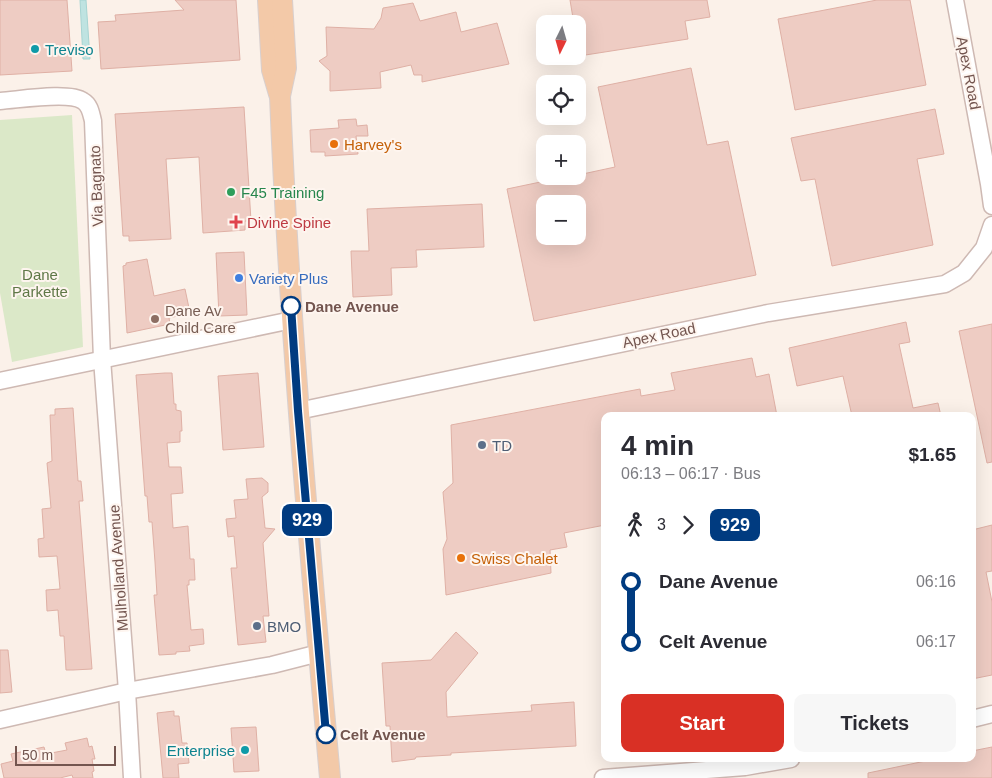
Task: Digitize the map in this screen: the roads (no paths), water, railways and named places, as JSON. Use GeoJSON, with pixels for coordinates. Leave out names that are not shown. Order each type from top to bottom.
{"type":"FeatureCollection","features":[{"type":"Feature","properties":{"kind":"main road"},"geometry":{"type":"LineString","coordinates":[[268,0],[272,70],[280,96],[298,411],[330,778]]}},
{"type":"Feature","properties":{"kind":"main road"},"geometry":{"type":"LineString","coordinates":[[280,96],[286,68],[282,0]]}},
{"type":"Feature","properties":{"kind":"street","name":"Apex Road"},"geometry":{"type":"LineString","coordinates":[[955,0],[990,184],[992,206]]}},
{"type":"Feature","properties":{"kind":"street","name":"Via Bagnato"},"geometry":{"type":"LineString","coordinates":[[0,101],[69,96],[83,101],[88,106],[93,121],[102,359]]}},
{"type":"Feature","properties":{"kind":"street","name":"Apex Road"},"geometry":{"type":"LineString","coordinates":[[298,411],[768,312],[945,284],[964,273],[969,267],[984,248],[992,225]]}},
{"type":"Feature","properties":{"kind":"street"},"geometry":{"type":"LineString","coordinates":[[0,381],[292,320]]}},
{"type":"Feature","properties":{"kind":"street","name":"Mulholland Avenue"},"geometry":{"type":"LineString","coordinates":[[102,359],[132,778]]}},
{"type":"Feature","properties":{"kind":"street"},"geometry":{"type":"LineString","coordinates":[[0,720],[127,691],[280,663],[319,653]]}},
{"type":"Feature","properties":{"kind":"street"},"geometry":{"type":"LineString","coordinates":[[976,718],[992,714]]}},
{"type":"Feature","properties":{"kind":"street"},"geometry":{"type":"LineString","coordinates":[[603,778],[746,767],[774,762]]}},
{"type":"Feature","properties":{"kind":"water"},"geometry":{"type":"Polygon","coordinates":[[[80,0],[86,0],[90,59],[83,59],[80,0]]]}},
{"type":"Feature","properties":{"kind":"place","name":"Treviso"},"geometry":{"type":"Point","coordinates":[35,49]}},
{"type":"Feature","properties":{"kind":"place","name":"Harvey's"},"geometry":{"type":"Point","coordinates":[334,144]}},
{"type":"Feature","properties":{"kind":"place","name":"F45 Training"},"geometry":{"type":"Point","coordinates":[231,192]}},
{"type":"Feature","properties":{"kind":"place","name":"Divine Spine"},"geometry":{"type":"Point","coordinates":[236,222]}},
{"type":"Feature","properties":{"kind":"place","name":"Variety Plus"},"geometry":{"type":"Point","coordinates":[239,278]}},
{"type":"Feature","properties":{"kind":"place","name":"Dane Avenue"},"geometry":{"type":"Point","coordinates":[291,306]}},
{"type":"Feature","properties":{"kind":"place","name":"Dane Av Child Care"},"geometry":{"type":"Point","coordinates":[155,319]}},
{"type":"Feature","properties":{"kind":"place","name":"TD"},"geometry":{"type":"Point","coordinates":[482,445]}},
{"type":"Feature","properties":{"kind":"place","name":"Swiss Chalet"},"geometry":{"type":"Point","coordinates":[461,558]}},
{"type":"Feature","properties":{"kind":"place","name":"BMO"},"geometry":{"type":"Point","coordinates":[257,626]}},
{"type":"Feature","properties":{"kind":"place","name":"Celt Avenue"},"geometry":{"type":"Point","coordinates":[326,734]}},
{"type":"Feature","properties":{"kind":"place","name":"Enterprise"},"geometry":{"type":"Point","coordinates":[245,750]}},
{"type":"Feature","properties":{"kind":"park label","name":"Dane Parkette"},"geometry":{"type":"Point","coordinates":[40,282]}}]}
